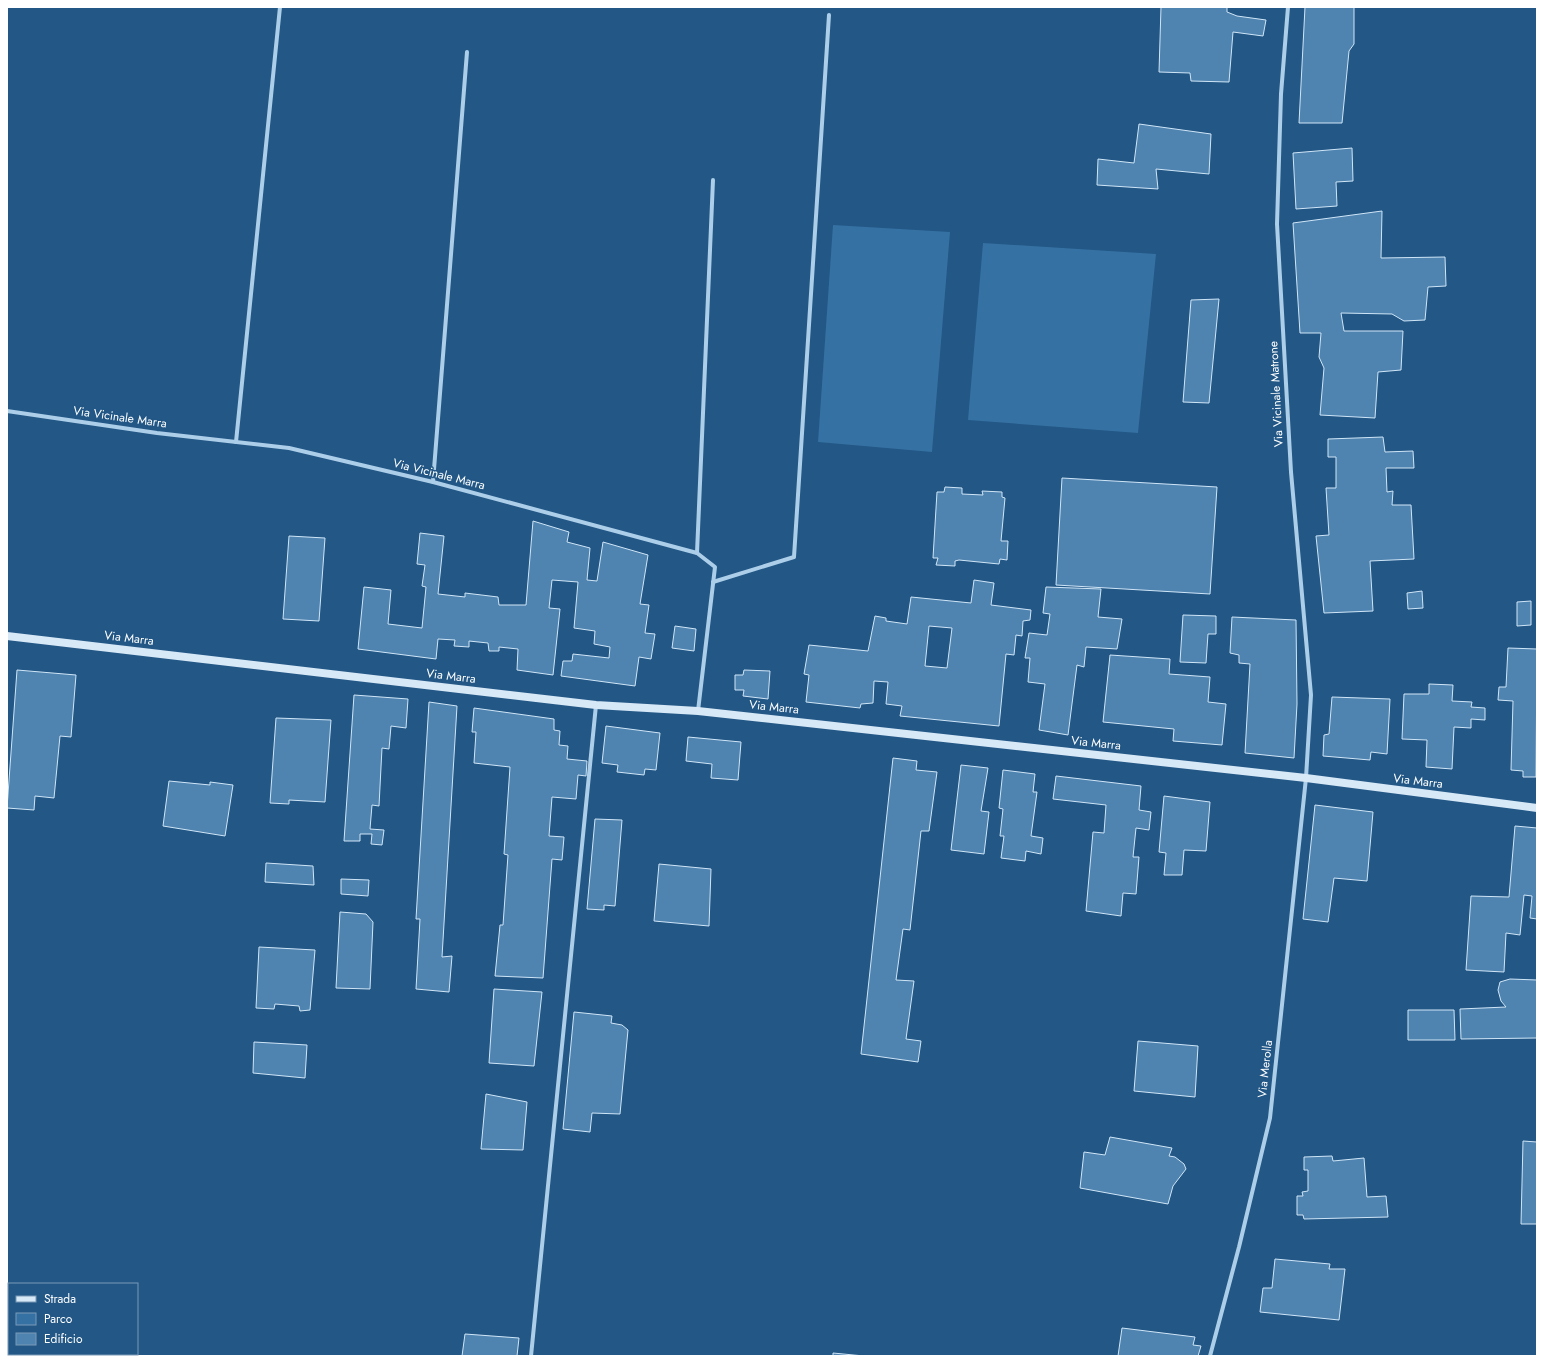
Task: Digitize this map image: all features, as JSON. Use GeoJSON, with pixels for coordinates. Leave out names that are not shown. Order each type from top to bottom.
{"type":"FeatureCollection","features":[{"type":"Feature","properties":{"kind":"main road","name":"Via Marra"},"geometry":{"type":"LineString","coordinates":[[7,636],[596,705],[698,711],[1306,778],[1537,808]]}},
{"type":"Feature","properties":{"kind":"street"},"geometry":{"type":"LineString","coordinates":[[236,442],[280,7]]}},
{"type":"Feature","properties":{"kind":"street","name":"Via Vicinale Matrone"},"geometry":{"type":"LineString","coordinates":[[1288,7],[1281,94],[1277,224],[1291,472],[1311,695],[1306,778]]}},
{"type":"Feature","properties":{"kind":"street"},"geometry":{"type":"LineString","coordinates":[[713,582],[794,557],[829,15]]}},
{"type":"Feature","properties":{"kind":"street"},"geometry":{"type":"LineString","coordinates":[[433,482],[467,52]]}},
{"type":"Feature","properties":{"kind":"street"},"geometry":{"type":"LineString","coordinates":[[697,553],[713,180]]}},
{"type":"Feature","properties":{"kind":"street","name":"Via Vicinale Marra"},"geometry":{"type":"LineString","coordinates":[[7,411],[157,433],[289,448],[433,482],[697,553],[715,567],[698,711]]}},
{"type":"Feature","properties":{"kind":"street"},"geometry":{"type":"LineString","coordinates":[[531,1356],[596,705]]}},
{"type":"Feature","properties":{"kind":"street","name":"Via Merolla"},"geometry":{"type":"LineString","coordinates":[[1210,1356],[1239,1246],[1270,1118],[1306,778]]}},
{"type":"Feature","properties":{"kind":"green space"},"geometry":{"type":"Polygon","coordinates":[[[833,225],[950,232],[932,452],[818,442],[833,225]]]}},
{"type":"Feature","properties":{"kind":"green space"},"geometry":{"type":"Polygon","coordinates":[[[983,243],[1156,254],[1138,433],[968,420],[983,243]]]}},
{"type":"Feature","properties":{"kind":"building"},"geometry":{"type":"Polygon","coordinates":[[[1161,7],[1227,7],[1227,12],[1237,16],[1266,20],[1263,36],[1233,32],[1229,82],[1191,81],[1190,73],[1159,72],[1161,7]]]}},
{"type":"Feature","properties":{"kind":"building"},"geometry":{"type":"Polygon","coordinates":[[[1305,7],[1354,7],[1354,44],[1349,51],[1342,123],[1299,123],[1305,7]]]}},
{"type":"Feature","properties":{"kind":"building"},"geometry":{"type":"Polygon","coordinates":[[[1139,124],[1211,134],[1209,174],[1156,169],[1158,189],[1097,185],[1098,159],[1134,163],[1139,124]]]}},
{"type":"Feature","properties":{"kind":"building"},"geometry":{"type":"Polygon","coordinates":[[[1352,148],[1353,181],[1336,182],[1337,206],[1296,209],[1293,153],[1352,148]]]}},
{"type":"Feature","properties":{"kind":"building"},"geometry":{"type":"Polygon","coordinates":[[[1382,211],[1381,258],[1445,257],[1446,286],[1428,287],[1425,320],[1404,321],[1392,314],[1341,313],[1344,331],[1403,331],[1401,370],[1378,372],[1375,418],[1320,415],[1324,368],[1319,357],[1321,333],[1300,333],[1293,223],[1382,211]]]}},
{"type":"Feature","properties":{"kind":"building"},"geometry":{"type":"Polygon","coordinates":[[[1219,299],[1209,403],[1183,402],[1191,300],[1219,299]]]}},
{"type":"Feature","properties":{"kind":"building"},"geometry":{"type":"Polygon","coordinates":[[[1383,437],[1385,452],[1413,451],[1414,468],[1386,468],[1387,492],[1393,491],[1392,505],[1411,505],[1414,559],[1370,561],[1373,611],[1324,613],[1316,536],[1329,535],[1326,488],[1336,488],[1336,457],[1328,457],[1328,439],[1383,437]]]}},
{"type":"Feature","properties":{"kind":"building"},"geometry":{"type":"Polygon","coordinates":[[[1062,478],[1217,487],[1210,594],[1056,585],[1062,478]]]}},
{"type":"Feature","properties":{"kind":"building"},"geometry":{"type":"Polygon","coordinates":[[[945,487],[962,488],[962,494],[983,495],[982,491],[1002,492],[1002,497],[1005,498],[1001,541],[1008,541],[1007,560],[1000,559],[999,564],[959,560],[955,561],[955,566],[936,565],[938,558],[933,558],[937,492],[944,492],[945,487]]]}},
{"type":"Feature","properties":{"kind":"building"},"geometry":{"type":"Polygon","coordinates":[[[533,521],[569,532],[567,542],[590,548],[587,580],[597,581],[603,542],[648,555],[640,604],[649,605],[645,633],[655,634],[651,659],[639,657],[635,686],[561,676],[563,661],[572,661],[573,654],[609,658],[610,647],[594,644],[595,631],[574,628],[578,582],[552,580],[549,608],[560,609],[553,675],[517,670],[518,649],[499,647],[499,651],[489,651],[488,643],[469,641],[469,647],[454,646],[455,640],[438,639],[436,659],[358,649],[364,587],[391,590],[388,624],[422,628],[426,587],[422,586],[425,565],[417,564],[420,533],[444,536],[438,594],[465,597],[465,593],[498,597],[499,605],[526,605],[533,521]]]}},
{"type":"Feature","properties":{"kind":"building"},"geometry":{"type":"Polygon","coordinates":[[[289,536],[325,538],[319,621],[283,619],[289,536]]]}},
{"type":"Feature","properties":{"kind":"building"},"geometry":{"type":"Polygon","coordinates":[[[974,580],[994,583],[991,605],[1031,610],[1030,620],[1023,621],[1022,636],[1016,635],[1014,655],[1006,654],[999,726],[900,716],[902,706],[886,704],[888,682],[874,681],[873,703],[861,704],[860,708],[806,702],[809,675],[804,674],[809,645],[868,651],[875,616],[886,618],[886,621],[907,624],[911,597],[971,603],[974,580]],[[929,626],[925,666],[947,668],[952,628],[929,626]]]}},
{"type":"Feature","properties":{"kind":"building"},"geometry":{"type":"Polygon","coordinates":[[[1046,587],[1101,589],[1098,617],[1122,619],[1117,649],[1086,647],[1084,667],[1077,665],[1068,735],[1039,730],[1045,684],[1028,682],[1030,658],[1025,658],[1029,633],[1047,635],[1050,614],[1043,613],[1046,587]]]}},
{"type":"Feature","properties":{"kind":"building"},"geometry":{"type":"Polygon","coordinates":[[[1422,591],[1423,608],[1408,609],[1407,593],[1422,591]]]}},
{"type":"Feature","properties":{"kind":"building"},"geometry":{"type":"Polygon","coordinates":[[[1531,601],[1531,625],[1517,626],[1517,602],[1531,601]]]}},
{"type":"Feature","properties":{"kind":"building"},"geometry":{"type":"Polygon","coordinates":[[[1183,615],[1216,616],[1216,634],[1208,634],[1206,663],[1180,662],[1183,615]]]}},
{"type":"Feature","properties":{"kind":"building"},"geometry":{"type":"Polygon","coordinates":[[[1232,617],[1296,620],[1297,704],[1294,758],[1245,753],[1250,664],[1239,663],[1239,655],[1230,653],[1232,617]]]}},
{"type":"Feature","properties":{"kind":"building"},"geometry":{"type":"Polygon","coordinates":[[[675,626],[696,629],[694,651],[672,648],[675,626]]]}},
{"type":"Feature","properties":{"kind":"building"},"geometry":{"type":"Polygon","coordinates":[[[1508,648],[1537,649],[1536,777],[1523,777],[1523,771],[1511,770],[1513,701],[1498,700],[1499,687],[1506,687],[1508,648]]]}},
{"type":"Feature","properties":{"kind":"building"},"geometry":{"type":"Polygon","coordinates":[[[1110,655],[1170,659],[1169,674],[1210,677],[1208,702],[1226,704],[1222,745],[1173,741],[1174,729],[1103,722],[1110,655]]]}},
{"type":"Feature","properties":{"kind":"building"},"geometry":{"type":"Polygon","coordinates":[[[17,670],[76,675],[71,737],[60,736],[54,798],[35,796],[34,810],[7,808],[17,670]]]}},
{"type":"Feature","properties":{"kind":"building"},"geometry":{"type":"Polygon","coordinates":[[[744,670],[770,671],[768,699],[743,696],[744,690],[735,690],[735,675],[743,675],[744,670]]]}},
{"type":"Feature","properties":{"kind":"building"},"geometry":{"type":"Polygon","coordinates":[[[1429,684],[1453,685],[1452,701],[1472,702],[1471,707],[1485,708],[1485,720],[1471,719],[1471,728],[1454,727],[1452,769],[1426,767],[1427,740],[1402,739],[1404,694],[1429,694],[1429,684]]]}},
{"type":"Feature","properties":{"kind":"building"},"geometry":{"type":"Polygon","coordinates":[[[354,695],[408,699],[406,728],[391,726],[389,749],[382,748],[379,806],[372,805],[370,829],[384,830],[382,845],[371,844],[372,834],[360,834],[360,841],[344,841],[354,695]]]}},
{"type":"Feature","properties":{"kind":"building"},"geometry":{"type":"Polygon","coordinates":[[[1332,697],[1390,699],[1387,754],[1371,752],[1370,760],[1323,756],[1324,735],[1329,734],[1332,697]]]}},
{"type":"Feature","properties":{"kind":"building"},"geometry":{"type":"Polygon","coordinates":[[[429,702],[457,706],[442,957],[452,956],[449,992],[416,989],[420,919],[416,919],[429,702]]]}},
{"type":"Feature","properties":{"kind":"building"},"geometry":{"type":"Polygon","coordinates":[[[474,708],[554,719],[554,730],[560,731],[559,745],[568,746],[567,759],[587,761],[586,776],[578,775],[576,799],[552,797],[549,836],[564,837],[562,860],[552,859],[543,978],[495,976],[500,925],[503,925],[508,855],[504,854],[510,767],[474,763],[476,732],[472,732],[474,708]]]}},
{"type":"Feature","properties":{"kind":"building"},"geometry":{"type":"Polygon","coordinates":[[[276,718],[331,720],[325,802],[289,800],[289,804],[270,803],[276,718]]]}},
{"type":"Feature","properties":{"kind":"building"},"geometry":{"type":"Polygon","coordinates":[[[606,726],[660,733],[656,770],[645,769],[644,775],[617,772],[618,765],[602,763],[606,726]]]}},
{"type":"Feature","properties":{"kind":"building"},"geometry":{"type":"Polygon","coordinates":[[[688,737],[741,742],[738,780],[711,778],[712,764],[686,761],[688,737]]]}},
{"type":"Feature","properties":{"kind":"building"},"geometry":{"type":"Polygon","coordinates":[[[893,758],[917,761],[916,770],[937,772],[929,831],[921,831],[910,930],[903,929],[896,980],[914,981],[906,1039],[921,1041],[918,1062],[861,1054],[893,758]]]}},
{"type":"Feature","properties":{"kind":"building"},"geometry":{"type":"Polygon","coordinates":[[[961,765],[988,768],[981,811],[989,812],[984,854],[951,850],[961,765]]]}},
{"type":"Feature","properties":{"kind":"building"},"geometry":{"type":"Polygon","coordinates":[[[1003,770],[1035,774],[1033,792],[1037,792],[1031,836],[1043,838],[1041,854],[1026,851],[1025,861],[1001,858],[1004,836],[1000,836],[1003,809],[999,808],[1003,770]]]}},
{"type":"Feature","properties":{"kind":"building"},"geometry":{"type":"Polygon","coordinates":[[[1056,776],[1141,786],[1139,810],[1151,812],[1149,830],[1136,828],[1133,857],[1139,857],[1136,894],[1123,893],[1121,916],[1086,911],[1093,832],[1104,833],[1106,805],[1053,799],[1056,776]]]}},
{"type":"Feature","properties":{"kind":"building"},"geometry":{"type":"Polygon","coordinates":[[[169,781],[210,785],[210,782],[233,785],[225,836],[163,826],[169,781]]]}},
{"type":"Feature","properties":{"kind":"building"},"geometry":{"type":"Polygon","coordinates":[[[1164,796],[1210,802],[1206,851],[1184,850],[1182,875],[1164,875],[1166,853],[1159,852],[1164,796]]]}},
{"type":"Feature","properties":{"kind":"building"},"geometry":{"type":"Polygon","coordinates":[[[1315,805],[1373,812],[1367,881],[1334,878],[1328,922],[1303,919],[1315,805]]]}},
{"type":"Feature","properties":{"kind":"building"},"geometry":{"type":"Polygon","coordinates":[[[595,819],[622,820],[615,906],[604,905],[604,910],[587,909],[595,819]]]}},
{"type":"Feature","properties":{"kind":"building"},"geometry":{"type":"Polygon","coordinates":[[[1515,826],[1537,828],[1537,919],[1530,918],[1532,896],[1524,895],[1520,935],[1506,933],[1504,972],[1466,970],[1471,896],[1509,897],[1515,826]]]}},
{"type":"Feature","properties":{"kind":"building"},"geometry":{"type":"Polygon","coordinates":[[[266,863],[313,866],[314,885],[265,882],[266,863]]]}},
{"type":"Feature","properties":{"kind":"building"},"geometry":{"type":"Polygon","coordinates":[[[659,864],[711,869],[709,926],[654,921],[659,864]]]}},
{"type":"Feature","properties":{"kind":"building"},"geometry":{"type":"Polygon","coordinates":[[[341,879],[369,880],[368,896],[341,894],[341,879]]]}},
{"type":"Feature","properties":{"kind":"building"},"geometry":{"type":"Polygon","coordinates":[[[340,912],[366,914],[373,922],[370,989],[336,988],[340,912]]]}},
{"type":"Feature","properties":{"kind":"building"},"geometry":{"type":"Polygon","coordinates":[[[259,947],[315,950],[310,1010],[300,1011],[299,1006],[275,1004],[274,1009],[256,1008],[259,947]]]}},
{"type":"Feature","properties":{"kind":"building"},"geometry":{"type":"Polygon","coordinates":[[[1510,979],[1537,980],[1537,1038],[1461,1039],[1460,1009],[1506,1007],[1501,1001],[1498,990],[1500,982],[1510,979]]]}},
{"type":"Feature","properties":{"kind":"building"},"geometry":{"type":"Polygon","coordinates":[[[494,989],[542,992],[534,1066],[489,1063],[494,989]]]}},
{"type":"Feature","properties":{"kind":"building"},"geometry":{"type":"Polygon","coordinates":[[[1408,1010],[1454,1010],[1455,1040],[1408,1040],[1408,1010]]]}},
{"type":"Feature","properties":{"kind":"building"},"geometry":{"type":"Polygon","coordinates":[[[574,1012],[612,1016],[611,1023],[622,1025],[628,1030],[620,1114],[592,1113],[590,1132],[563,1129],[574,1012]]]}},
{"type":"Feature","properties":{"kind":"building"},"geometry":{"type":"Polygon","coordinates":[[[1138,1041],[1198,1046],[1195,1097],[1134,1091],[1138,1041]]]}},
{"type":"Feature","properties":{"kind":"building"},"geometry":{"type":"Polygon","coordinates":[[[254,1042],[307,1045],[305,1078],[253,1073],[254,1042]]]}},
{"type":"Feature","properties":{"kind":"building"},"geometry":{"type":"Polygon","coordinates":[[[486,1094],[527,1102],[523,1150],[481,1149],[486,1094]]]}},
{"type":"Feature","properties":{"kind":"building"},"geometry":{"type":"Polygon","coordinates":[[[1110,1137],[1172,1148],[1169,1156],[1175,1157],[1184,1164],[1186,1169],[1173,1186],[1168,1204],[1080,1188],[1084,1152],[1105,1155],[1110,1137]]]}},
{"type":"Feature","properties":{"kind":"building"},"geometry":{"type":"Polygon","coordinates":[[[1523,1141],[1537,1142],[1537,1224],[1521,1224],[1523,1141]]]}},
{"type":"Feature","properties":{"kind":"building"},"geometry":{"type":"Polygon","coordinates":[[[1332,1156],[1333,1161],[1364,1158],[1367,1197],[1386,1196],[1388,1217],[1304,1219],[1303,1215],[1297,1215],[1297,1196],[1303,1196],[1302,1192],[1308,1191],[1308,1170],[1304,1170],[1304,1157],[1332,1156]]]}},
{"type":"Feature","properties":{"kind":"building"},"geometry":{"type":"Polygon","coordinates":[[[1275,1259],[1330,1264],[1329,1269],[1345,1269],[1339,1320],[1260,1312],[1263,1288],[1272,1288],[1275,1259]]]}},
{"type":"Feature","properties":{"kind":"building"},"geometry":{"type":"Polygon","coordinates":[[[1122,1328],[1195,1337],[1193,1345],[1201,1346],[1198,1356],[1118,1356],[1122,1328]]]}},
{"type":"Feature","properties":{"kind":"building"},"geometry":{"type":"Polygon","coordinates":[[[465,1334],[519,1338],[517,1356],[462,1356],[465,1334]]]}},
{"type":"Feature","properties":{"kind":"building"},"geometry":{"type":"Polygon","coordinates":[[[833,1353],[864,1356],[833,1356],[833,1353]]]}}]}
